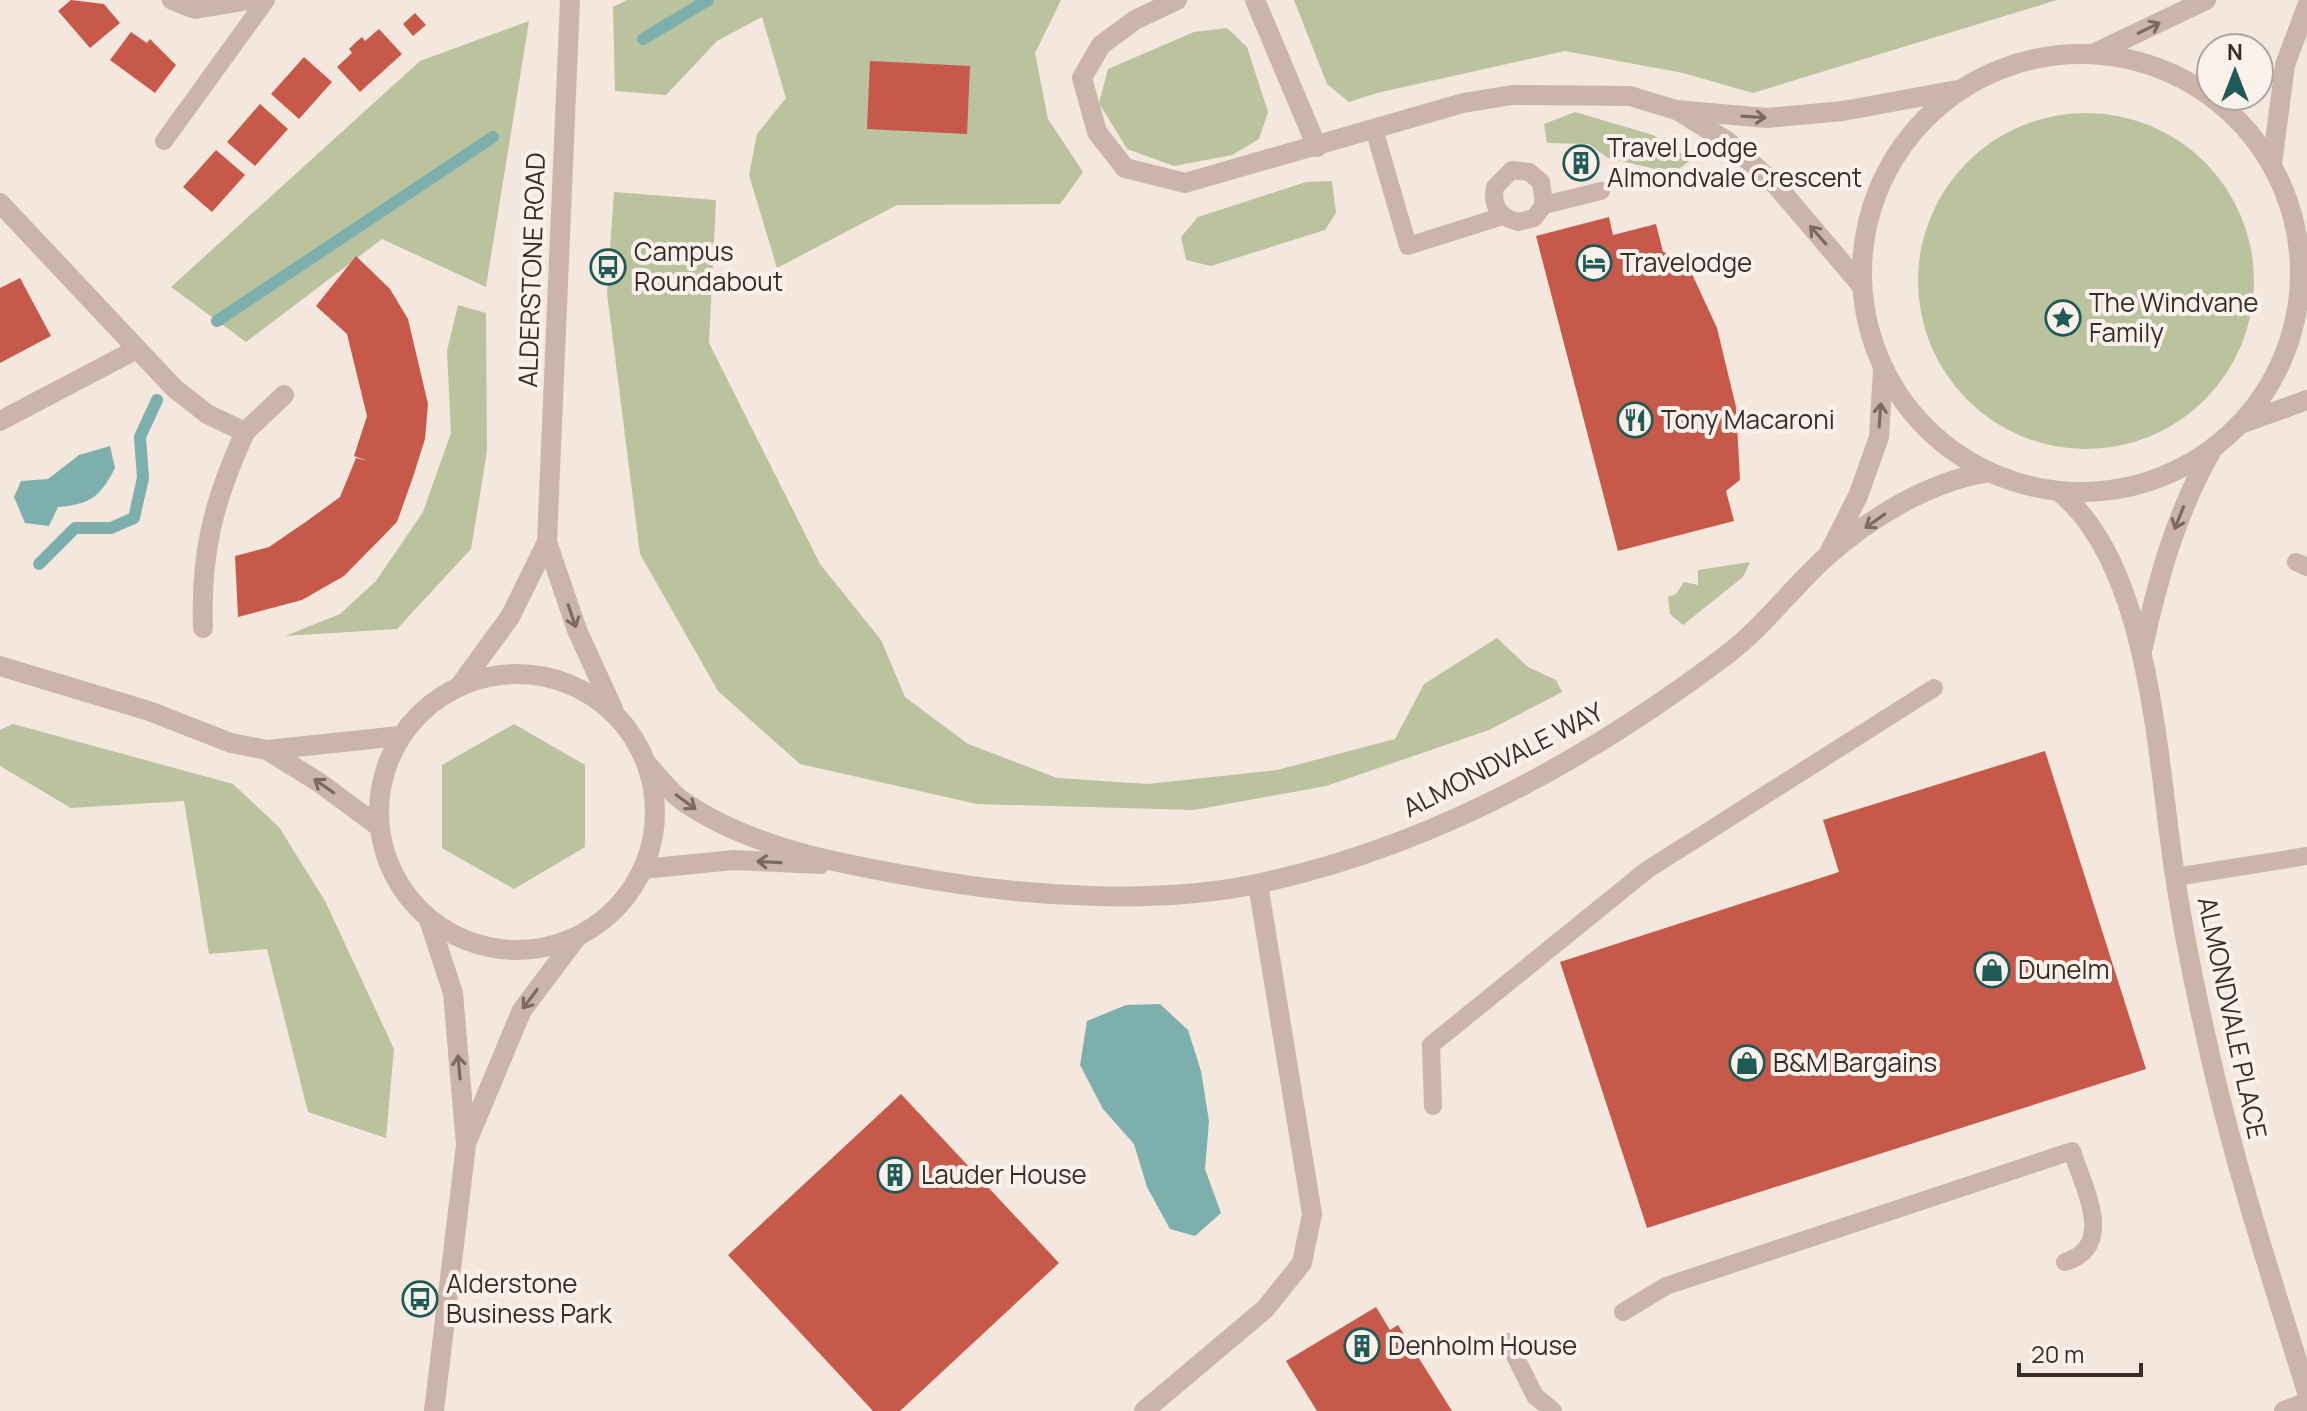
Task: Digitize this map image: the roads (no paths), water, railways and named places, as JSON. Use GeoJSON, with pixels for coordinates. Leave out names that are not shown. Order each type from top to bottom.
{"type":"FeatureCollection","features":[{"type":"Feature","properties":{"kind":"street"},"geometry":{"type":"LineString","coordinates":[[172,0],[195,9],[249,0]]}},
{"type":"Feature","properties":{"kind":"street","name":"ALDERSTONE ROAD"},"geometry":{"type":"LineString","coordinates":[[570,0],[547,542],[577,630],[615,713]]}},
{"type":"Feature","properties":{"kind":"street"},"geometry":{"type":"LineString","coordinates":[[1177,0],[1135,20],[1101,45],[1082,78],[1097,132],[1125,168],[1185,183],[1463,103],[1512,95],[1630,96],[1676,110],[1767,118],[1908,101],[1957,90],[2008,65],[2091,55],[2125,57],[2184,78],[2234,115],[2272,164],[2292,212],[2307,235]]}},
{"type":"Feature","properties":{"kind":"street"},"geometry":{"type":"LineString","coordinates":[[1255,0],[1317,147]]}},
{"type":"Feature","properties":{"kind":"street"},"geometry":{"type":"LineString","coordinates":[[2091,55],[2206,0]]}},
{"type":"Feature","properties":{"kind":"street"},"geometry":{"type":"LineString","coordinates":[[2272,164],[2285,65],[2307,6]]}},
{"type":"Feature","properties":{"kind":"street"},"geometry":{"type":"LineString","coordinates":[[1957,90],[1903,142],[1869,210],[1861,285],[1868,328],[1883,370],[1910,412],[1946,446],[1989,472],[2023,485],[2058,491],[2099,491],[2140,484],[2178,470],[2213,448],[2240,424],[2273,378],[2294,325],[2301,269],[2292,212]]}},
{"type":"Feature","properties":{"kind":"street"},"geometry":{"type":"LineString","coordinates":[[1676,110],[1727,141],[1776,185],[1861,285]]}},
{"type":"Feature","properties":{"kind":"street"},"geometry":{"type":"LineString","coordinates":[[0,203],[174,388],[207,414],[245,432]]}},
{"type":"Feature","properties":{"kind":"street"},"geometry":{"type":"LineString","coordinates":[[0,421],[137,349]]}},
{"type":"Feature","properties":{"kind":"street","name":"ALMONDVALE WAY"},"geometry":{"type":"LineString","coordinates":[[1828,556],[1858,496],[1879,437],[1883,370]]}},
{"type":"Feature","properties":{"kind":"street"},"geometry":{"type":"LineString","coordinates":[[203,628],[202,586],[206,539],[224,478],[245,432],[284,395]]}},
{"type":"Feature","properties":{"kind":"street"},"geometry":{"type":"LineString","coordinates":[[2240,424],[2307,400]]}},
{"type":"Feature","properties":{"kind":"street","name":"ALMONDVALE PLACE"},"geometry":{"type":"LineString","coordinates":[[2143,647],[2172,536],[2194,480],[2213,448]]}},
{"type":"Feature","properties":{"kind":"street","name":"ALMONDVALE WAY"},"geometry":{"type":"LineString","coordinates":[[648,765],[681,800],[731,830],[859,866],[994,890],[1100,896],[1258,884],[1348,861],[1443,826],[1625,726],[1732,651],[1828,556],[1882,516],[1926,491],[1961,476],[1989,472]]}},
{"type":"Feature","properties":{"kind":"street","name":"ALMONDVALE PLACE"},"geometry":{"type":"LineString","coordinates":[[2058,491],[2079,507],[2100,536],[2143,647],[2175,877],[2206,1036],[2242,1183],[2307,1392]]}},
{"type":"Feature","properties":{"kind":"street","name":"ALDERSTONE ROAD"},"geometry":{"type":"LineString","coordinates":[[461,684],[510,617],[547,542]]}},
{"type":"Feature","properties":{"kind":"street"},"geometry":{"type":"LineString","coordinates":[[0,666],[149,711],[231,743],[267,750],[400,736]]}},
{"type":"Feature","properties":{"kind":"street"},"geometry":{"type":"LineString","coordinates":[[501,673],[542,674],[581,688],[615,713],[634,737],[648,765],[656,799],[654,835],[643,869],[604,920],[577,937],[540,949],[500,950],[463,939],[429,920],[404,893],[386,862],[378,826],[381,779],[400,736],[426,705],[461,684],[501,673]]}},
{"type":"Feature","properties":{"kind":"street"},"geometry":{"type":"LineString","coordinates":[[267,750],[320,783],[378,826]]}},
{"type":"Feature","properties":{"kind":"street","name":"ALMONDVALE WAY"},"geometry":{"type":"LineString","coordinates":[[643,869],[734,860],[859,866]]}},
{"type":"Feature","properties":{"kind":"street"},"geometry":{"type":"LineString","coordinates":[[1144,1411],[1265,1309],[1302,1263],[1312,1214],[1258,884]]}},
{"type":"Feature","properties":{"kind":"street"},"geometry":{"type":"LineString","coordinates":[[429,920],[453,993],[466,1145],[434,1411]]}},
{"type":"Feature","properties":{"kind":"street"},"geometry":{"type":"LineString","coordinates":[[466,1145],[522,1010],[577,937]]}},
{"type":"Feature","properties":{"kind":"street"},"geometry":{"type":"LineString","coordinates":[[2284,1411],[2307,1402]]}},
{"type":"Feature","properties":{"kind":"lane"},"geometry":{"type":"LineString","coordinates":[[164,141],[266,0]]}},
{"type":"Feature","properties":{"kind":"lane"},"geometry":{"type":"LineString","coordinates":[[1374,129],[1408,246],[1503,216],[1526,220],[1534,218],[1544,205],[1544,190],[1536,176],[1512,170],[1495,187],[1494,203],[1503,216]]}},
{"type":"Feature","properties":{"kind":"lane"},"geometry":{"type":"LineString","coordinates":[[1544,205],[1601,191]]}},
{"type":"Feature","properties":{"kind":"lane"},"geometry":{"type":"LineString","coordinates":[[1433,1106],[1431,1045],[1647,870],[1934,688]]}},
{"type":"Feature","properties":{"kind":"lane"},"geometry":{"type":"LineString","coordinates":[[2175,877],[2307,856]]}},
{"type":"Feature","properties":{"kind":"lane"},"geometry":{"type":"LineString","coordinates":[[1623,1312],[1666,1286],[2072,1151],[2095,1224],[2092,1242],[2080,1258],[2065,1262]]}},
{"type":"Feature","properties":{"kind":"lane"},"geometry":{"type":"LineString","coordinates":[[1508,1342],[1535,1396],[1553,1411]]}},
{"type":"Feature","properties":{"kind":"water"},"geometry":{"type":"Polygon","coordinates":[[[110,446],[115,468],[99,492],[79,504],[58,507],[49,526],[25,523],[14,497],[21,481],[48,479],[79,455],[110,446]]]}},
{"type":"Feature","properties":{"kind":"water"},"geometry":{"type":"Polygon","coordinates":[[[1160,1004],[1188,1030],[1201,1071],[1209,1121],[1205,1169],[1221,1213],[1195,1236],[1170,1229],[1147,1187],[1134,1144],[1103,1109],[1080,1065],[1087,1021],[1126,1005],[1160,1004]]]}},
{"type":"Feature","properties":{"kind":"waterway"},"geometry":{"type":"LineString","coordinates":[[643,39],[708,0]]}},
{"type":"Feature","properties":{"kind":"waterway"},"geometry":{"type":"LineString","coordinates":[[217,321],[493,137]]}},
{"type":"Feature","properties":{"kind":"waterway"},"geometry":{"type":"LineString","coordinates":[[39,564],[75,528],[111,528],[134,518],[143,478],[140,437],[157,400]]}},
{"type":"Feature","properties":{"kind":"place","name":"Travel Lodge Almondvale Crescent"},"geometry":{"type":"Point","coordinates":[1581,163]}},
{"type":"Feature","properties":{"kind":"place","name":"Travelodge"},"geometry":{"type":"Point","coordinates":[1594,263]}},
{"type":"Feature","properties":{"kind":"place","name":"Campus Roundabout"},"geometry":{"type":"Point","coordinates":[608,267]}},
{"type":"Feature","properties":{"kind":"place","name":"The Windvane Family"},"geometry":{"type":"Point","coordinates":[2063,318]}},
{"type":"Feature","properties":{"kind":"place","name":"Tony Macaroni"},"geometry":{"type":"Point","coordinates":[1635,420]}},
{"type":"Feature","properties":{"kind":"place","name":"Dunelm"},"geometry":{"type":"Point","coordinates":[1992,970]}},
{"type":"Feature","properties":{"kind":"place","name":"B&M Bargains"},"geometry":{"type":"Point","coordinates":[1747,1063]}},
{"type":"Feature","properties":{"kind":"place","name":"Lauder House"},"geometry":{"type":"Point","coordinates":[895,1175]}},
{"type":"Feature","properties":{"kind":"place","name":"Alderstone Business Park"},"geometry":{"type":"Point","coordinates":[420,1299]}},
{"type":"Feature","properties":{"kind":"place","name":"Denholm House"},"geometry":{"type":"Point","coordinates":[1362,1346]}}]}
